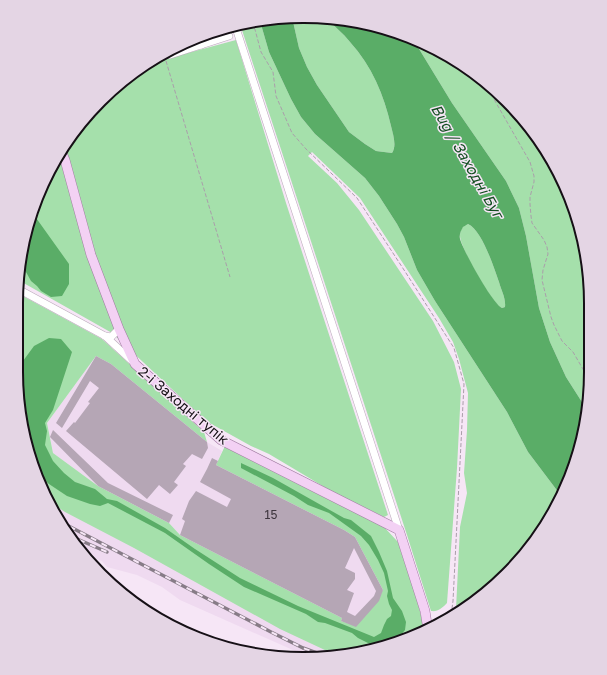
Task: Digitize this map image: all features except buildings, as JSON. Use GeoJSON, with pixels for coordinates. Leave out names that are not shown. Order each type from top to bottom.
{"type":"FeatureCollection","features":[{"type":"Feature","properties":{"kind":"main road"},"geometry":{"type":"LineString","coordinates":[[64,158],[91,255],[119,329],[135,364]]}},
{"type":"Feature","properties":{"kind":"main road","name":"2-і Заходні тупік"},"geometry":{"type":"LineString","coordinates":[[135,364],[222,440],[399,530]]}},
{"type":"Feature","properties":{"kind":"main road"},"geometry":{"type":"LineString","coordinates":[[399,530],[425,611],[427,623]]}},
{"type":"Feature","properties":{"kind":"street"},"geometry":{"type":"LineString","coordinates":[[237,31],[399,530]]}},
{"type":"Feature","properties":{"kind":"street"},"geometry":{"type":"LineString","coordinates":[[169,58],[229,36]]}},
{"type":"Feature","properties":{"kind":"street","name":"2-і Заходні тупік"},"geometry":{"type":"LineString","coordinates":[[24,292],[104,336],[135,364]]}},
{"type":"Feature","properties":{"kind":"street"},"geometry":{"type":"LineString","coordinates":[[104,336],[111,337],[119,329]]}},
{"type":"Feature","properties":{"kind":"path"},"geometry":{"type":"LineString","coordinates":[[254,27],[261,52],[273,72],[276,96],[292,133],[306,150],[357,198],[454,348],[464,384],[452,609]]}},
{"type":"Feature","properties":{"kind":"path"},"geometry":{"type":"LineString","coordinates":[[168,58],[230,277]]}},
{"type":"Feature","properties":{"kind":"path"},"geometry":{"type":"LineString","coordinates":[[494,98],[530,162],[534,176],[530,197],[531,216],[532,223],[547,247],[548,254],[543,270],[542,280],[551,317],[562,341],[573,352],[584,372]]}},
{"type":"Feature","properties":{"kind":"shaded area"},"geometry":{"type":"Polygon","coordinates":[[[304,23],[333,25],[358,51],[371,71],[385,103],[394,140],[392,153],[376,151],[349,132],[317,85],[299,48],[293,24],[304,23]]]}},
{"type":"Feature","properties":{"kind":"shaded area"},"geometry":{"type":"Polygon","coordinates":[[[261,26],[269,52],[301,117],[315,134],[365,178],[379,196],[404,237],[417,270],[435,301],[507,412],[528,452],[557,491],[537,527],[502,570],[474,594],[456,607],[460,527],[467,493],[464,473],[468,393],[459,359],[453,342],[439,318],[360,198],[312,152],[308,156],[337,183],[359,210],[433,321],[454,362],[461,389],[447,603],[438,610],[431,611],[242,30],[261,26]]]}},
{"type":"Feature","properties":{"kind":"shaded area"},"geometry":{"type":"Polygon","coordinates":[[[236,40],[286,203],[388,515],[384,517],[331,491],[269,454],[251,446],[206,421],[112,333],[24,283],[28,249],[38,213],[52,179],[70,148],[105,105],[133,81],[169,58],[236,40]]]}},
{"type":"Feature","properties":{"kind":"shaded area"},"geometry":{"type":"Polygon","coordinates":[[[418,47],[459,70],[502,105],[537,148],[563,196],[579,249],[582,267],[584,304],[582,403],[566,377],[550,342],[539,308],[526,236],[519,208],[506,181],[452,103],[418,47]]]}},
{"type":"Feature","properties":{"kind":"shaded area"},"geometry":{"type":"Polygon","coordinates":[[[468,224],[483,241],[505,300],[505,307],[502,308],[491,297],[477,275],[465,251],[461,242],[460,234],[463,227],[468,224]]]}},
{"type":"Feature","properties":{"kind":"shaded area"},"geometry":{"type":"Polygon","coordinates":[[[23,296],[102,339],[204,432],[207,442],[111,364],[96,356],[47,423],[53,453],[98,486],[169,523],[180,535],[342,618],[341,621],[356,626],[383,590],[355,537],[216,465],[225,446],[384,527],[398,542],[417,599],[423,625],[394,637],[358,647],[326,651],[280,629],[134,548],[59,508],[44,479],[28,426],[25,408],[23,372],[23,296]]]}},
{"type":"Feature","properties":{"kind":"shaded area"},"geometry":{"type":"Polygon","coordinates":[[[96,356],[111,364],[207,442],[222,451],[216,465],[355,537],[383,590],[356,627],[337,620],[180,535],[169,523],[98,486],[53,453],[47,423],[96,356]]]}},
{"type":"Feature","properties":{"kind":"shaded area"},"geometry":{"type":"Polygon","coordinates":[[[52,496],[112,528],[356,647],[340,650],[297,652],[180,600],[162,587],[137,575],[107,567],[102,561],[95,558],[81,542],[70,527],[52,496]]]}},
{"type":"Feature","properties":{"kind":"shaded area"},"geometry":{"type":"Polygon","coordinates":[[[174,620],[193,629],[198,632],[174,620]]]}},
{"type":"Feature","properties":{"kind":"water","name":"Bug / Заходні Буг"},"geometry":{"type":"Polygon","coordinates":[[[293,24],[299,48],[307,67],[317,85],[349,132],[376,151],[392,153],[394,147],[394,136],[385,103],[376,81],[358,51],[333,25],[358,28],[394,38],[418,47],[452,103],[506,181],[519,208],[526,236],[539,308],[550,342],[566,377],[582,403],[579,426],[569,462],[557,491],[528,452],[507,412],[435,301],[417,270],[404,237],[379,196],[365,178],[315,134],[301,117],[269,52],[261,26],[293,24]],[[468,224],[463,227],[460,233],[462,245],[478,276],[492,297],[502,308],[505,307],[504,297],[491,259],[483,241],[468,224]]]}},
{"type":"Feature","properties":{"kind":"water"},"geometry":{"type":"Polygon","coordinates":[[[36,218],[69,264],[69,284],[62,296],[51,297],[41,291],[31,281],[25,270],[25,267],[28,249],[36,218]]]}},
{"type":"Feature","properties":{"kind":"water"},"geometry":{"type":"Polygon","coordinates":[[[49,338],[61,339],[72,352],[53,410],[45,423],[47,431],[45,445],[53,461],[75,482],[95,489],[107,499],[117,501],[165,528],[240,578],[298,606],[374,637],[381,633],[387,619],[391,616],[392,610],[387,596],[388,591],[384,573],[369,545],[361,536],[329,513],[308,505],[241,468],[241,463],[273,478],[344,518],[351,520],[371,536],[387,571],[393,598],[402,611],[406,622],[405,630],[401,634],[370,644],[352,633],[325,623],[318,622],[306,614],[244,587],[165,533],[108,503],[100,506],[90,504],[67,496],[49,484],[45,480],[38,462],[28,426],[25,408],[23,361],[34,346],[49,338]]]}},
{"type":"Feature","properties":{"kind":"railway"},"geometry":{"type":"LineString","coordinates":[[70,527],[271,632],[313,652]]}},
{"type":"Feature","properties":{"kind":"railway"},"geometry":{"type":"LineString","coordinates":[[80,540],[107,552]]}}]}
